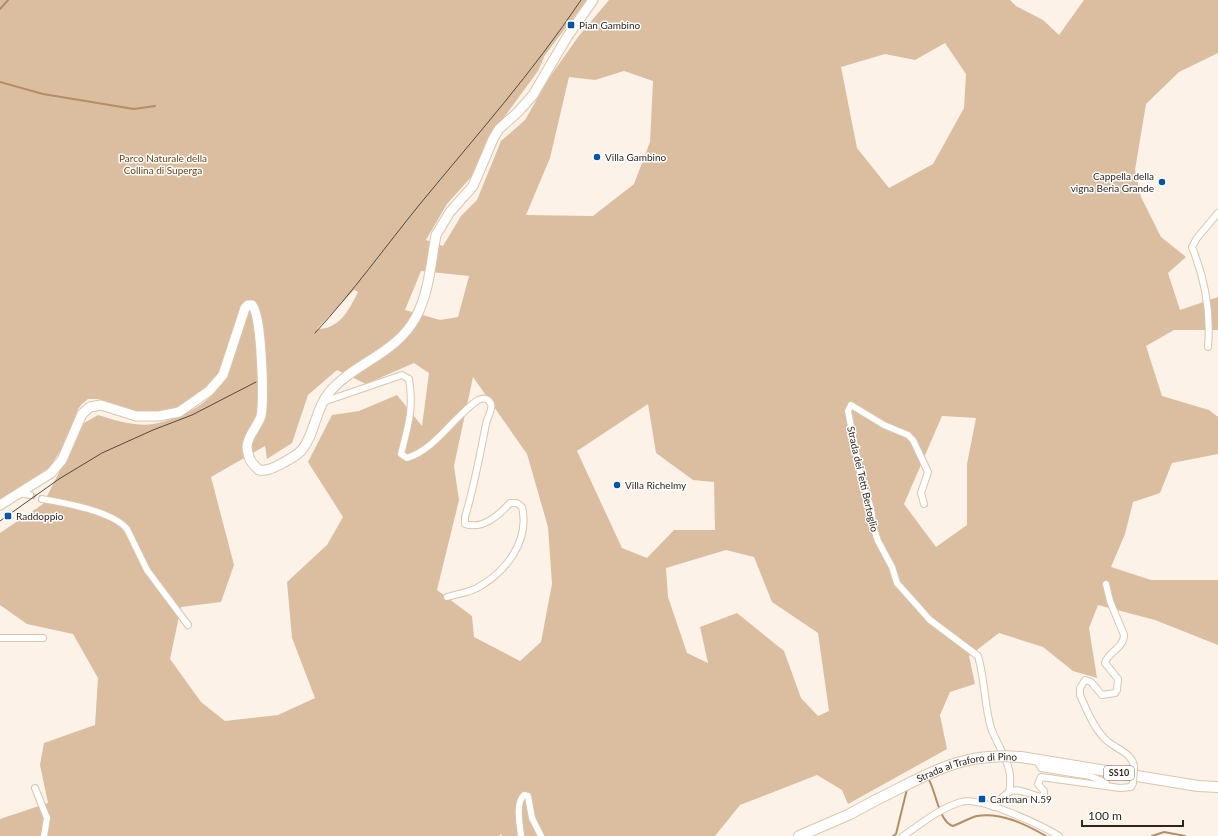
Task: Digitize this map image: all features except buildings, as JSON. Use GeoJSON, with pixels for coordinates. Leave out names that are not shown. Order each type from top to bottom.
{"type":"FeatureCollection","features":[{"type":"Feature","properties":{"kind":"main road","name":"Strada al Traforo di Pino"},"geometry":{"type":"LineString","coordinates":[[799,836],[848,815],[933,772],[965,760],[997,756],[1021,757],[1198,786],[1218,787]]}},
{"type":"Feature","properties":{"kind":"street"},"geometry":{"type":"LineString","coordinates":[[0,505],[17,493],[39,482],[51,473],[62,460],[82,414],[90,406],[101,405],[136,416],[159,416],[179,412],[209,391],[223,375],[245,308],[248,305],[252,305],[255,308],[258,323],[262,391],[261,416],[247,445],[250,461],[259,470],[267,471],[300,452],[306,444],[321,402],[335,384],[378,357],[391,346],[416,318],[425,296],[436,235],[439,228],[450,212],[473,186],[493,139],[499,129],[518,112],[533,95],[567,37],[594,0]]}},
{"type":"Feature","properties":{"kind":"street"},"geometry":{"type":"LineString","coordinates":[[1208,346],[1210,332],[1205,288],[1200,267],[1192,247],[1197,238],[1218,213]]}},
{"type":"Feature","properties":{"kind":"street"},"geometry":{"type":"LineString","coordinates":[[321,402],[384,380],[402,376],[409,379],[412,407],[410,424],[401,454],[407,458],[417,455],[429,446],[478,400],[483,398],[488,399],[491,408],[486,420],[476,476],[465,517],[465,524],[473,526],[491,520],[510,503],[517,503],[522,508],[525,527],[517,548],[492,578],[471,590],[447,597]]}},
{"type":"Feature","properties":{"kind":"street","name":"Strada dei Tetti Bertoglio"},"geometry":{"type":"LineString","coordinates":[[924,504],[921,493],[928,472],[913,440],[908,435],[884,425],[851,405],[848,411],[859,466],[872,508],[874,529],[878,541],[892,566],[901,588],[930,620],[978,656],[988,716],[992,730],[1008,764],[1011,785],[1009,792]]}},
{"type":"Feature","properties":{"kind":"street"},"geometry":{"type":"LineString","coordinates":[[17,493],[30,495]]}},
{"type":"Feature","properties":{"kind":"street"},"geometry":{"type":"LineString","coordinates":[[42,499],[83,507],[122,524],[150,574],[188,625]]}},
{"type":"Feature","properties":{"kind":"street"},"geometry":{"type":"LineString","coordinates":[[994,808],[1009,792],[1015,790],[1041,797],[1044,795],[1044,791],[1038,782],[1041,777],[1045,776],[1120,788],[1131,787],[1133,783],[1134,762],[1131,757],[1113,747],[1104,737],[1080,695],[1080,688],[1085,680],[1091,682],[1102,695],[1115,693],[1117,690],[1118,678],[1104,663],[1121,644],[1124,635],[1110,601],[1106,584]]}},
{"type":"Feature","properties":{"kind":"street"},"geometry":{"type":"LineString","coordinates":[[0,638],[43,638]]}},
{"type":"Feature","properties":{"kind":"street"},"geometry":{"type":"LineString","coordinates":[[1036,760],[1041,768],[1090,776],[1120,788]]}},
{"type":"Feature","properties":{"kind":"street"},"geometry":{"type":"LineString","coordinates":[[35,788],[47,818],[44,836]]}},
{"type":"Feature","properties":{"kind":"street"},"geometry":{"type":"LineString","coordinates":[[521,836],[519,816],[520,799],[524,795],[528,796],[532,818],[541,836]]}},
{"type":"Feature","properties":{"kind":"street"},"geometry":{"type":"LineString","coordinates":[[904,836],[946,808],[963,801],[974,802],[994,808],[1039,824],[1059,836]]}},
{"type":"Feature","properties":{"kind":"green space","name":"Parco Naturale della Collina di Superga"},"geometry":{"type":"Polygon","coordinates":[[[0,0],[587,0],[545,55],[538,71],[489,138],[472,176],[447,204],[426,240],[443,246],[461,216],[477,200],[501,141],[525,120],[549,78],[578,37],[609,0],[1010,0],[1016,6],[1043,20],[1059,35],[1084,0],[1218,0],[1218,53],[1179,72],[1146,104],[1135,170],[1141,197],[1161,237],[1186,257],[1168,273],[1180,310],[1218,297],[1218,330],[1174,330],[1146,346],[1162,396],[1209,410],[1218,417],[1218,454],[1172,463],[1160,493],[1133,502],[1125,534],[1111,567],[1151,580],[1218,580],[1218,645],[1155,620],[1098,605],[1089,628],[1097,678],[1073,671],[1043,647],[999,633],[969,656],[975,684],[950,692],[940,715],[947,749],[848,804],[842,790],[817,775],[740,805],[715,836],[502,836],[501,834],[499,836],[0,836],[0,819],[48,803],[40,765],[44,743],[95,725],[98,678],[73,634],[27,624],[0,605],[0,533],[43,504],[84,423],[98,415],[118,421],[140,425],[164,422],[197,407],[215,392],[226,374],[178,409],[168,412],[136,413],[98,399],[88,399],[78,409],[64,445],[50,467],[0,500],[0,0]],[[945,43],[915,60],[885,54],[841,67],[857,148],[889,188],[933,164],[964,108],[966,74],[945,43]],[[624,71],[595,80],[569,77],[550,158],[526,215],[593,216],[634,184],[650,142],[653,81],[624,71]],[[421,271],[405,310],[440,320],[458,317],[469,276],[421,271]],[[354,290],[317,329],[332,326],[343,317],[358,292],[354,290]],[[414,363],[366,384],[337,370],[308,395],[292,443],[267,459],[265,446],[211,477],[234,565],[221,602],[181,607],[170,659],[201,702],[225,721],[278,715],[315,698],[292,638],[287,582],[327,545],[343,517],[308,462],[332,415],[359,411],[397,395],[422,426],[429,373],[414,363]],[[473,377],[454,466],[459,500],[437,590],[472,616],[474,637],[520,661],[541,642],[552,584],[548,527],[527,454],[473,377]],[[648,404],[577,451],[622,548],[647,558],[674,530],[715,530],[714,482],[693,480],[656,453],[648,404]],[[942,416],[904,504],[936,547],[967,525],[967,464],[976,418],[942,416]],[[726,550],[666,568],[668,597],[687,653],[708,663],[700,627],[737,613],[784,651],[801,698],[818,716],[829,711],[818,633],[772,602],[754,557],[726,550]]]}},
{"type":"Feature","properties":{"kind":"waterway"},"geometry":{"type":"LineString","coordinates":[[0,9],[8,0]]}},
{"type":"Feature","properties":{"kind":"waterway"},"geometry":{"type":"LineString","coordinates":[[0,82],[43,94],[134,109],[155,106]]}},
{"type":"Feature","properties":{"kind":"waterway"},"geometry":{"type":"LineString","coordinates":[[925,780],[929,780],[944,819],[953,826],[971,818],[986,815],[1004,817],[1013,820],[1046,836]]}},
{"type":"Feature","properties":{"kind":"waterway"},"geometry":{"type":"LineString","coordinates":[[893,836],[896,834],[907,789]]}},
{"type":"Feature","properties":{"kind":"waterway"},"geometry":{"type":"LineString","coordinates":[[1152,836],[1164,832],[1185,836]]}},
{"type":"Feature","properties":{"kind":"tunnel"},"geometry":{"type":"LineString","coordinates":[[30,495],[42,499]]}},
{"type":"Feature","properties":{"kind":"tram line"},"geometry":{"type":"LineString","coordinates":[[315,333],[343,302],[420,204],[523,79],[563,27],[581,0]]}},
{"type":"Feature","properties":{"kind":"tram line"},"geometry":{"type":"LineString","coordinates":[[0,521],[59,479],[102,453],[153,430],[192,415],[256,382]]}},
{"type":"Feature","properties":{"kind":"place","name":"Pian Gambino"},"geometry":{"type":"Point","coordinates":[571,25]}},
{"type":"Feature","properties":{"kind":"place","name":"Villa Gambino"},"geometry":{"type":"Point","coordinates":[597,157]}},
{"type":"Feature","properties":{"kind":"place","name":"Cappella della vigna Beria Grande"},"geometry":{"type":"Point","coordinates":[1162,182]}},
{"type":"Feature","properties":{"kind":"place","name":"Villa Richelmy"},"geometry":{"type":"Point","coordinates":[617,485]}},
{"type":"Feature","properties":{"kind":"place","name":"Raddoppio"},"geometry":{"type":"Point","coordinates":[8,516]}},
{"type":"Feature","properties":{"kind":"place","name":"Cartman N.59"},"geometry":{"type":"Point","coordinates":[982,799]}}]}
